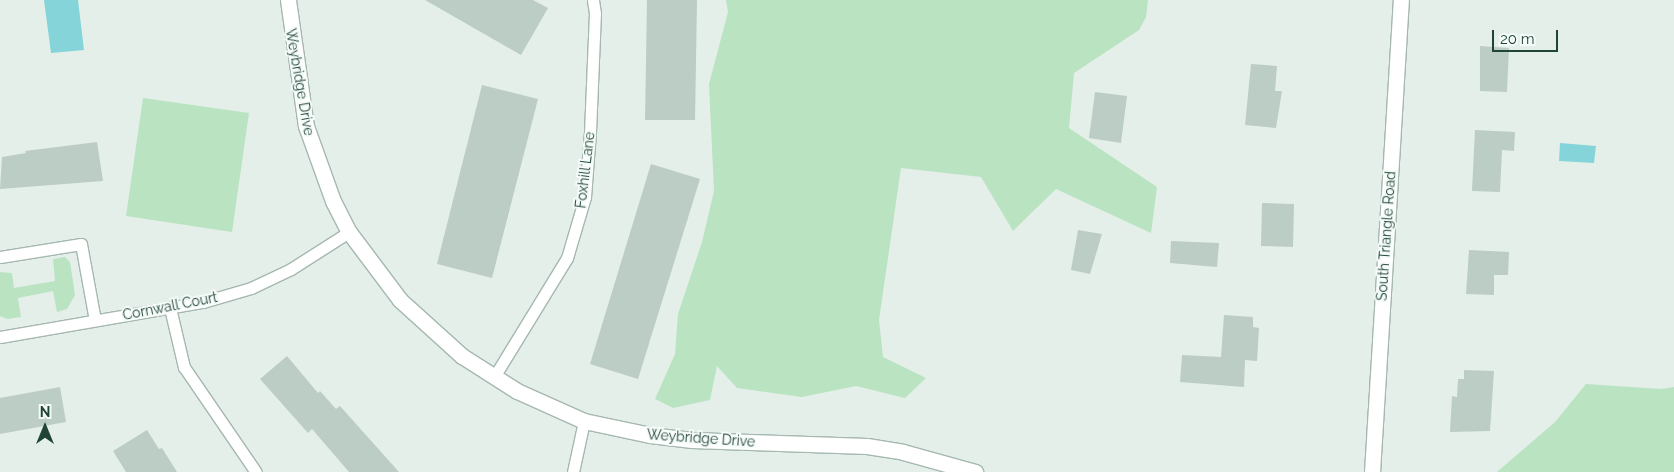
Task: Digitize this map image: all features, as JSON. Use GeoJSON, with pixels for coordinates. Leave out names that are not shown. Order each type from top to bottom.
{"type":"FeatureCollection","features":[{"type":"Feature","properties":{"kind":"street","name":"Weybridge Drive"},"geometry":{"type":"LineString","coordinates":[[288,0],[306,126],[319,167],[349,232],[400,300],[427,327],[494,377],[584,422],[650,435],[692,440],[867,446],[903,452],[975,472]]}},
{"type":"Feature","properties":{"kind":"street","name":"South Triangle Road"},"geometry":{"type":"LineString","coordinates":[[1372,472],[1401,0]]}},
{"type":"Feature","properties":{"kind":"lane","name":"Foxhill Lane"},"geometry":{"type":"LineString","coordinates":[[494,377],[567,258],[584,197],[590,132],[595,13],[593,0]]}},
{"type":"Feature","properties":{"kind":"lane","name":"Cornwall Court"},"geometry":{"type":"LineString","coordinates":[[0,337],[203,302],[251,288],[291,269],[349,232]]}},
{"type":"Feature","properties":{"kind":"lane"},"geometry":{"type":"LineString","coordinates":[[0,258],[82,244],[95,320]]}},
{"type":"Feature","properties":{"kind":"lane"},"geometry":{"type":"LineString","coordinates":[[170,308],[184,367],[256,472]]}},
{"type":"Feature","properties":{"kind":"lane"},"geometry":{"type":"LineString","coordinates":[[573,472],[584,422]]}},
{"type":"Feature","properties":{"kind":"green space"},"geometry":{"type":"Polygon","coordinates":[[[726,0],[1148,0],[1146,17],[1139,30],[1074,73],[1069,128],[1157,187],[1151,233],[1056,189],[1013,231],[981,177],[901,168],[879,320],[883,357],[926,378],[905,398],[856,386],[802,397],[737,388],[717,366],[710,400],[673,408],[655,399],[675,354],[678,314],[702,242],[714,191],[709,84],[728,12],[726,0]]]}},
{"type":"Feature","properties":{"kind":"green space"},"geometry":{"type":"Polygon","coordinates":[[[143,98],[249,113],[232,232],[126,216],[143,98]]]}},
{"type":"Feature","properties":{"kind":"green space"},"geometry":{"type":"Polygon","coordinates":[[[65,257],[70,262],[75,295],[67,309],[57,312],[53,291],[18,298],[21,317],[7,319],[0,316],[0,272],[12,273],[14,288],[55,281],[53,259],[65,257]]]}},
{"type":"Feature","properties":{"kind":"green space"},"geometry":{"type":"Polygon","coordinates":[[[1586,384],[1661,389],[1674,387],[1674,472],[1497,472],[1555,422],[1586,384]]]}},
{"type":"Feature","properties":{"kind":"water"},"geometry":{"type":"Polygon","coordinates":[[[44,0],[78,0],[84,50],[51,53],[44,0]]]}},
{"type":"Feature","properties":{"kind":"water"},"geometry":{"type":"Polygon","coordinates":[[[1560,143],[1596,146],[1594,163],[1559,161],[1560,143]]]}},
{"type":"Feature","properties":{"kind":"building"},"geometry":{"type":"Polygon","coordinates":[[[425,0],[533,0],[548,8],[521,55],[425,0]]]}},
{"type":"Feature","properties":{"kind":"building"},"geometry":{"type":"Polygon","coordinates":[[[647,0],[697,0],[695,120],[645,120],[647,0]]]}},
{"type":"Feature","properties":{"kind":"building"},"geometry":{"type":"Polygon","coordinates":[[[1480,46],[1509,48],[1507,92],[1480,91],[1480,46]]]}},
{"type":"Feature","properties":{"kind":"building"},"geometry":{"type":"Polygon","coordinates":[[[1251,64],[1277,66],[1275,91],[1282,91],[1276,128],[1245,125],[1251,64]]]}},
{"type":"Feature","properties":{"kind":"building"},"geometry":{"type":"Polygon","coordinates":[[[482,85],[538,99],[492,278],[437,264],[482,85]]]}},
{"type":"Feature","properties":{"kind":"building"},"geometry":{"type":"Polygon","coordinates":[[[1095,92],[1127,96],[1121,143],[1089,138],[1095,92]]]}},
{"type":"Feature","properties":{"kind":"building"},"geometry":{"type":"Polygon","coordinates":[[[1475,130],[1515,132],[1514,151],[1502,150],[1500,192],[1472,191],[1475,130]]]}},
{"type":"Feature","properties":{"kind":"building"},"geometry":{"type":"Polygon","coordinates":[[[97,142],[103,181],[0,189],[2,157],[26,153],[25,151],[97,142]]]}},
{"type":"Feature","properties":{"kind":"building"},"geometry":{"type":"Polygon","coordinates":[[[651,164],[700,179],[638,379],[590,364],[651,164]]]}},
{"type":"Feature","properties":{"kind":"building"},"geometry":{"type":"Polygon","coordinates":[[[1262,203],[1294,204],[1293,247],[1261,246],[1262,203]]]}},
{"type":"Feature","properties":{"kind":"building"},"geometry":{"type":"Polygon","coordinates":[[[1078,230],[1102,234],[1090,274],[1071,270],[1078,230]]]}},
{"type":"Feature","properties":{"kind":"building"},"geometry":{"type":"Polygon","coordinates":[[[1171,241],[1219,243],[1217,267],[1170,263],[1171,241]]]}},
{"type":"Feature","properties":{"kind":"building"},"geometry":{"type":"Polygon","coordinates":[[[1469,250],[1509,252],[1508,275],[1494,275],[1494,295],[1466,294],[1469,250]]]}},
{"type":"Feature","properties":{"kind":"building"},"geometry":{"type":"Polygon","coordinates":[[[1224,315],[1253,317],[1253,327],[1259,328],[1257,361],[1245,360],[1244,387],[1180,382],[1182,355],[1221,357],[1224,315]]]}},
{"type":"Feature","properties":{"kind":"building"},"geometry":{"type":"Polygon","coordinates":[[[287,356],[318,393],[320,391],[336,409],[340,406],[399,472],[349,472],[312,429],[308,433],[260,379],[287,356]]]}},
{"type":"Feature","properties":{"kind":"building"},"geometry":{"type":"Polygon","coordinates":[[[1464,370],[1494,371],[1490,431],[1450,432],[1452,396],[1457,397],[1458,379],[1464,379],[1464,370]]]}},
{"type":"Feature","properties":{"kind":"building"},"geometry":{"type":"Polygon","coordinates":[[[60,387],[66,422],[0,434],[0,398],[60,387]]]}},
{"type":"Feature","properties":{"kind":"building"},"geometry":{"type":"Polygon","coordinates":[[[147,430],[159,449],[162,448],[177,472],[126,472],[113,451],[147,430]]]}}]}
